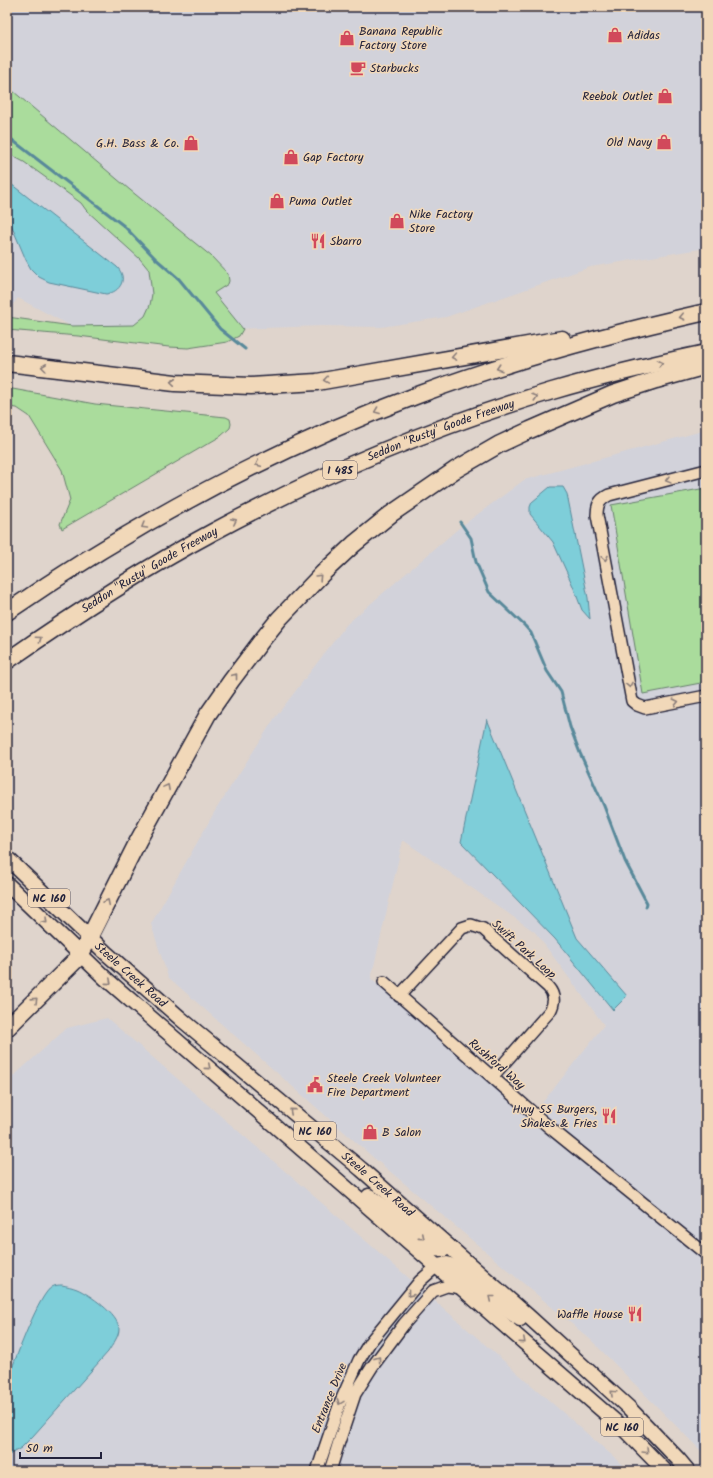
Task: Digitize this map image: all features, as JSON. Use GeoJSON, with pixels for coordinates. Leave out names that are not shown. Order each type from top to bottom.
{"type":"FeatureCollection","features":[{"type":"Feature","properties":{"kind":"highway"},"geometry":{"type":"LineString","coordinates":[[7,612],[111,545],[167,512],[252,467],[367,415],[418,395],[563,347],[706,312]]}},
{"type":"Feature","properties":{"kind":"highway"},"geometry":{"type":"LineString","coordinates":[[7,363],[175,383],[250,386],[284,385],[317,382],[433,360],[658,323]]}},
{"type":"Feature","properties":{"kind":"highway","name":"Seddon \"Rusty\" Goode Freeway"},"geometry":{"type":"LineString","coordinates":[[7,661],[58,626],[144,572],[212,532],[327,476],[412,440],[552,391],[706,353]]}},
{"type":"Feature","properties":{"kind":"highway"},"geometry":{"type":"LineString","coordinates":[[7,1028],[80,956],[138,840],[208,714],[231,681],[275,624],[328,568],[354,544],[396,510],[455,470],[500,444],[613,394],[706,366]]}},
{"type":"Feature","properties":{"kind":"main road","name":"Steele Creek Road"},"geometry":{"type":"LineString","coordinates":[[7,858],[90,937],[180,1018],[361,1169],[478,1271],[629,1408],[688,1471]]}},
{"type":"Feature","properties":{"kind":"main road","name":"Steele Creek Road"},"geometry":{"type":"LineString","coordinates":[[7,884],[80,956],[625,1430],[665,1471]]}},
{"type":"Feature","properties":{"kind":"main road"},"geometry":{"type":"LineString","coordinates":[[311,1157],[395,1215],[435,1249],[443,1250],[448,1246]]}},
{"type":"Feature","properties":{"kind":"main road"},"geometry":{"type":"LineString","coordinates":[[437,1266],[447,1264],[456,1268],[491,1299],[568,1353]]}},
{"type":"Feature","properties":{"kind":"street"},"geometry":{"type":"LineString","coordinates":[[706,470],[609,495],[600,501],[597,506],[597,515],[632,701],[637,706],[645,708],[706,696]]}},
{"type":"Feature","properties":{"kind":"street","name":"Swift Park Loop"},"geometry":{"type":"LineString","coordinates":[[399,996],[462,928],[471,926],[483,928],[548,987],[554,997],[554,1004],[550,1012],[492,1077]]}},
{"type":"Feature","properties":{"kind":"street","name":"Rushford Way"},"geometry":{"type":"LineString","coordinates":[[384,982],[549,1127],[706,1254]]}},
{"type":"Feature","properties":{"kind":"street","name":"Entrance Drive"},"geometry":{"type":"LineString","coordinates":[[317,1471],[340,1403],[359,1360],[370,1342],[420,1281],[437,1266]]}},
{"type":"Feature","properties":{"kind":"street","name":"Entrance Drive"},"geometry":{"type":"LineString","coordinates":[[330,1471],[338,1442],[355,1394],[372,1367],[404,1324],[433,1291],[447,1286],[462,1288]]}},
{"type":"Feature","properties":{"kind":"shaded area"},"geometry":{"type":"Polygon","coordinates":[[[7,7],[706,7],[706,248],[590,267],[446,317],[381,327],[322,326],[86,334],[18,298],[7,309],[7,7]]]}},
{"type":"Feature","properties":{"kind":"shaded area"},"geometry":{"type":"Polygon","coordinates":[[[706,430],[706,1456],[591,1340],[374,1158],[168,977],[151,924],[215,811],[274,719],[347,624],[459,528],[524,480],[706,430]],[[403,840],[371,979],[532,1116],[604,1025],[535,932],[403,840]]]}},
{"type":"Feature","properties":{"kind":"shaded area"},"geometry":{"type":"Polygon","coordinates":[[[107,1018],[630,1471],[7,1471],[7,1082],[67,1028],[107,1018]]]}},
{"type":"Feature","properties":{"kind":"green space"},"geometry":{"type":"Polygon","coordinates":[[[7,86],[211,256],[228,274],[228,284],[214,293],[243,329],[239,336],[227,342],[188,348],[7,330],[7,317],[72,326],[134,325],[145,316],[150,305],[152,294],[149,270],[140,259],[86,210],[81,203],[24,162],[7,153],[7,86]]]}},
{"type":"Feature","properties":{"kind":"green space"},"geometry":{"type":"Polygon","coordinates":[[[7,388],[95,404],[226,417],[230,419],[231,424],[230,428],[221,436],[62,529],[60,524],[70,500],[62,470],[29,416],[17,408],[7,407],[7,388]]]}},
{"type":"Feature","properties":{"kind":"green space"},"geometry":{"type":"Polygon","coordinates":[[[706,488],[706,682],[643,694],[611,505],[706,488]]]}},
{"type":"Feature","properties":{"kind":"water"},"geometry":{"type":"Polygon","coordinates":[[[7,183],[11,184],[117,267],[122,276],[119,287],[111,293],[106,294],[49,282],[39,277],[31,269],[26,260],[7,215],[7,183]]]}},
{"type":"Feature","properties":{"kind":"water"},"geometry":{"type":"Polygon","coordinates":[[[550,487],[563,487],[567,494],[588,598],[590,619],[582,610],[553,542],[530,514],[532,502],[550,487]]]}},
{"type":"Feature","properties":{"kind":"water"},"geometry":{"type":"Polygon","coordinates":[[[487,719],[577,938],[627,996],[613,1010],[555,939],[461,842],[487,719]]]}},
{"type":"Feature","properties":{"kind":"water"},"geometry":{"type":"Polygon","coordinates":[[[62,1285],[73,1288],[96,1300],[118,1323],[118,1335],[108,1352],[33,1436],[21,1448],[7,1456],[7,1376],[10,1373],[41,1301],[52,1287],[62,1285]]]}},
{"type":"Feature","properties":{"kind":"waterway"},"geometry":{"type":"LineString","coordinates":[[7,136],[124,226],[156,259],[179,279],[220,329],[245,349]]}},
{"type":"Feature","properties":{"kind":"waterway"},"geometry":{"type":"LineString","coordinates":[[460,522],[471,538],[476,562],[489,592],[531,633],[547,671],[561,692],[570,727],[580,753],[604,806],[625,861],[647,903],[646,907]]}},
{"type":"Feature","properties":{"kind":"place","name":"Adidas"},"geometry":{"type":"Point","coordinates":[615,35]}},
{"type":"Feature","properties":{"kind":"place","name":"Banana Republic Factory Store"},"geometry":{"type":"Point","coordinates":[347,38]}},
{"type":"Feature","properties":{"kind":"place","name":"Starbucks"},"geometry":{"type":"Point","coordinates":[358,68]}},
{"type":"Feature","properties":{"kind":"place","name":"Reebok Outlet"},"geometry":{"type":"Point","coordinates":[665,96]}},
{"type":"Feature","properties":{"kind":"place","name":"Old Navy"},"geometry":{"type":"Point","coordinates":[664,142]}},
{"type":"Feature","properties":{"kind":"place","name":"G.H. Bass & Co."},"geometry":{"type":"Point","coordinates":[191,143]}},
{"type":"Feature","properties":{"kind":"place","name":"Gap Factory"},"geometry":{"type":"Point","coordinates":[291,157]}},
{"type":"Feature","properties":{"kind":"place","name":"Puma Outlet"},"geometry":{"type":"Point","coordinates":[277,201]}},
{"type":"Feature","properties":{"kind":"place","name":"Nike Factory Store"},"geometry":{"type":"Point","coordinates":[397,221]}},
{"type":"Feature","properties":{"kind":"place","name":"Sbarro"},"geometry":{"type":"Point","coordinates":[318,241]}},
{"type":"Feature","properties":{"kind":"place","name":"Steele Creek Volunteer Fire Department"},"geometry":{"type":"Point","coordinates":[315,1085]}},
{"type":"Feature","properties":{"kind":"place","name":"Hwy 55 Burgers, Shakes & Fries"},"geometry":{"type":"Point","coordinates":[609,1116]}},
{"type":"Feature","properties":{"kind":"place","name":"B Salon"},"geometry":{"type":"Point","coordinates":[370,1132]}},
{"type":"Feature","properties":{"kind":"place","name":"Waffle House"},"geometry":{"type":"Point","coordinates":[635,1314]}}]}
